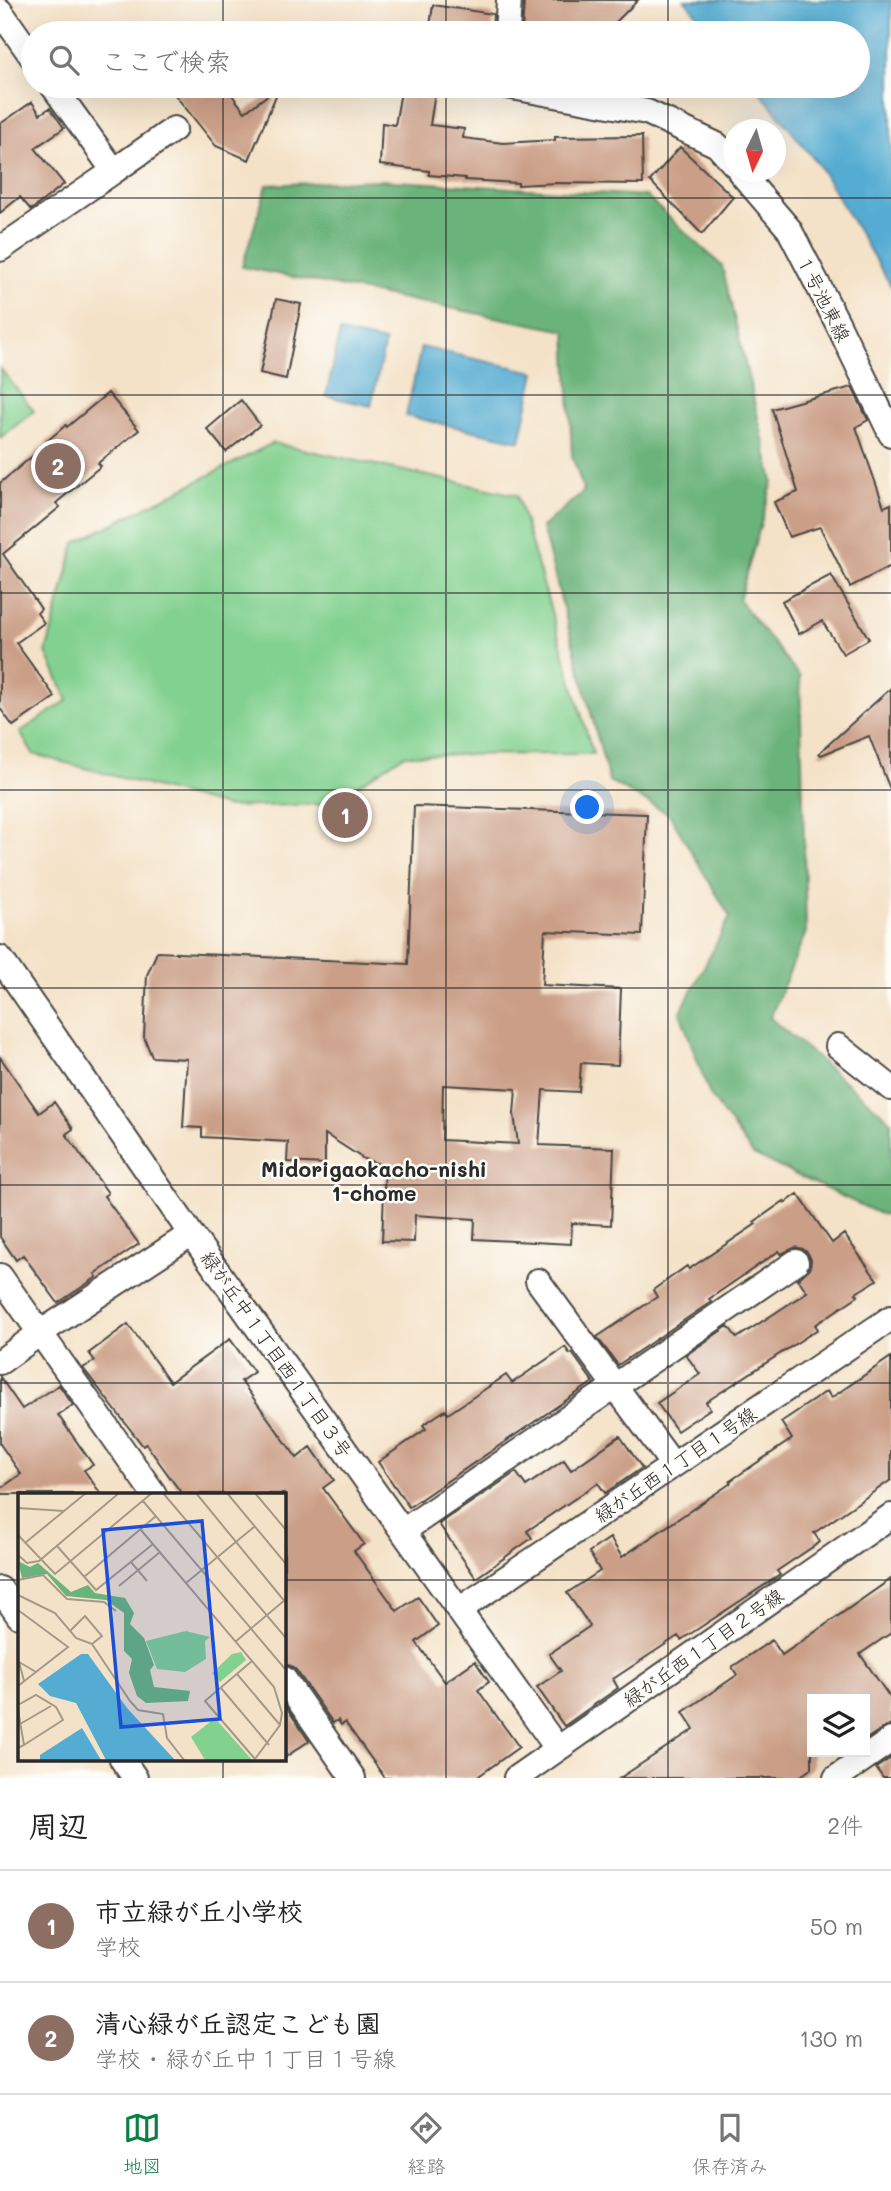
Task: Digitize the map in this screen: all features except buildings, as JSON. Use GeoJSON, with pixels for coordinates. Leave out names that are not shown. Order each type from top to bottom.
{"type":"FeatureCollection","features":[{"type":"Feature","properties":{"kind":"street"},"geometry":{"type":"LineString","coordinates":[[508,21],[509,0]]}},
{"type":"Feature","properties":{"kind":"street"},"geometry":{"type":"LineString","coordinates":[[0,11],[21,41]]}},
{"type":"Feature","properties":{"kind":"street"},"geometry":{"type":"LineString","coordinates":[[62,98],[114,172]]}},
{"type":"Feature","properties":{"kind":"street"},"geometry":{"type":"LineString","coordinates":[[572,98],[647,112],[718,145],[723,151]]}},
{"type":"Feature","properties":{"kind":"street"},"geometry":{"type":"LineString","coordinates":[[0,250],[174,129]]}},
{"type":"Feature","properties":{"kind":"street","name":"１号池東線"},"geometry":{"type":"LineString","coordinates":[[749,182],[789,229],[891,434]]}},
{"type":"Feature","properties":{"kind":"street","name":"緑が丘中１丁目西１丁目３号"},"geometry":{"type":"LineString","coordinates":[[0,958],[191,1234],[557,1748]]}},
{"type":"Feature","properties":{"kind":"street"},"geometry":{"type":"LineString","coordinates":[[838,1046],[891,1088]]}},
{"type":"Feature","properties":{"kind":"street"},"geometry":{"type":"LineString","coordinates":[[0,1362],[191,1234]]}},
{"type":"Feature","properties":{"kind":"street"},"geometry":{"type":"LineString","coordinates":[[402,1531],[796,1262]]}},
{"type":"Feature","properties":{"kind":"street"},"geometry":{"type":"LineString","coordinates":[[0,1276],[153,1493]]}},
{"type":"Feature","properties":{"kind":"street"},"geometry":{"type":"LineString","coordinates":[[538,1281],[673,1465]]}},
{"type":"Feature","properties":{"kind":"street","name":"緑が丘西１丁目１号線"},"geometry":{"type":"LineString","coordinates":[[459,1610],[891,1318]]}},
{"type":"Feature","properties":{"kind":"street","name":"緑が丘西１丁目２号線"},"geometry":{"type":"LineString","coordinates":[[516,1778],[891,1516]]}},
{"type":"Feature","properties":{"kind":"street"},"geometry":{"type":"LineString","coordinates":[[0,1589],[18,1615]]}},
{"type":"Feature","properties":{"kind":"street"},"geometry":{"type":"LineString","coordinates":[[285,1680],[354,1778]]}},
{"type":"Feature","properties":{"kind":"street"},"geometry":{"type":"LineString","coordinates":[[836,1778],[891,1740]]}},
{"type":"Feature","properties":{"kind":"street"},"geometry":{"type":"LineString","coordinates":[[123,1760],[135,1778]]}},
{"type":"Feature","properties":{"kind":"green space"},"geometry":{"type":"Polygon","coordinates":[[[378,180],[646,196],[722,266],[773,481],[739,600],[800,677],[806,932],[770,1018],[891,1121],[891,1215],[880,1214],[753,1155],[710,1095],[680,1013],[730,917],[669,814],[609,781],[542,527],[584,491],[572,456],[566,331],[242,267],[267,185],[378,180]]]}},
{"type":"Feature","properties":{"kind":"green space"},"geometry":{"type":"Polygon","coordinates":[[[0,368],[34,411],[0,438],[0,368]]]}},
{"type":"Feature","properties":{"kind":"green space"},"geometry":{"type":"Polygon","coordinates":[[[273,443],[517,495],[593,754],[404,755],[330,804],[228,807],[33,754],[20,732],[68,700],[46,653],[75,543],[273,443]]]}},
{"type":"Feature","properties":{"kind":"water"},"geometry":{"type":"Polygon","coordinates":[[[685,0],[891,0],[891,286],[818,164],[786,124],[786,119],[782,119],[765,98],[870,98],[870,21],[702,21],[685,0]]]}},
{"type":"Feature","properties":{"kind":"water"},"geometry":{"type":"Polygon","coordinates":[[[340,332],[385,342],[371,406],[326,396],[340,332]]]}},
{"type":"Feature","properties":{"kind":"water"},"geometry":{"type":"Polygon","coordinates":[[[421,347],[535,372],[520,441],[406,416],[421,347]]]}},
{"type":"Feature","properties":{"kind":"place","name":"清心緑が丘認定こども園"},"geometry":{"type":"Point","coordinates":[58,466]}},
{"type":"Feature","properties":{"kind":"place","name":"市立緑が丘小学校"},"geometry":{"type":"Point","coordinates":[345,815]}},
{"type":"Feature","properties":{"kind":"district","name":"Midorigaokacho-nishi 1-chome"},"geometry":{"type":"Point","coordinates":[374,1180]}}]}
